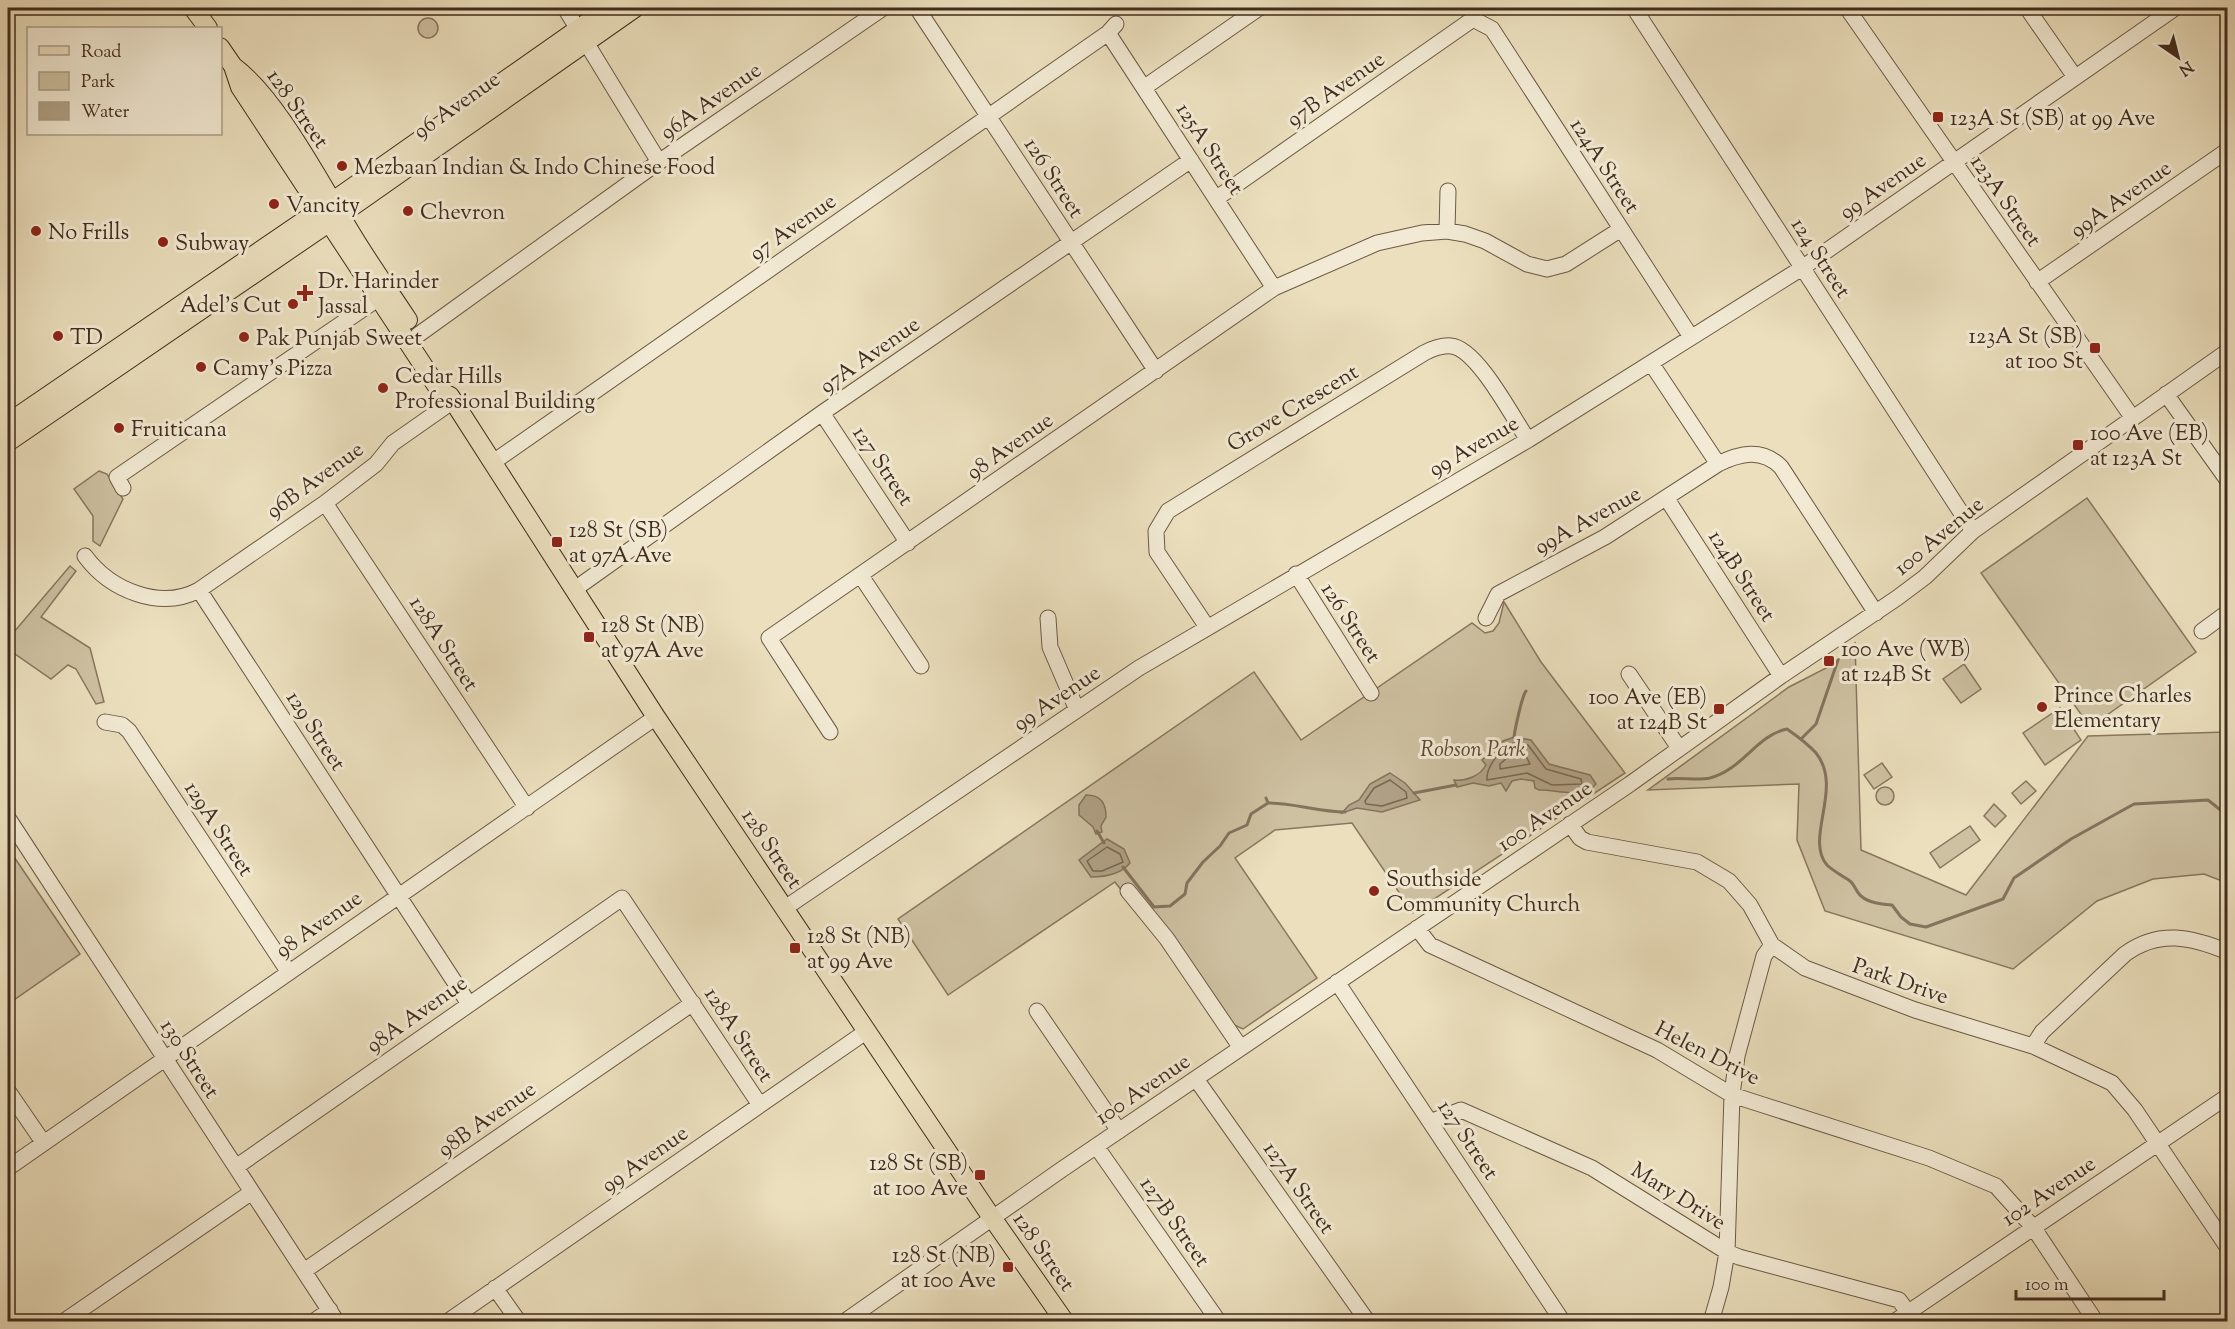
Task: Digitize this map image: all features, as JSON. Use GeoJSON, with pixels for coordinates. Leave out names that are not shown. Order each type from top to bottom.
{"type":"FeatureCollection","features":[{"type":"Feature","properties":{"kind":"main road"},"geometry":{"type":"LineString","coordinates":[[194,8],[207,27]]}},
{"type":"Feature","properties":{"kind":"main road","name":"96 Avenue"},"geometry":{"type":"LineString","coordinates":[[582,35],[609,8]]}},
{"type":"Feature","properties":{"kind":"main road","name":"96 Avenue"},"geometry":{"type":"LineString","coordinates":[[8,442],[154,341],[331,212],[582,35],[635,8]]}},
{"type":"Feature","properties":{"kind":"main road","name":"128 Street"},"geometry":{"type":"LineString","coordinates":[[222,50],[233,66],[251,79],[331,212],[378,298],[440,391],[452,399]]}},
{"type":"Feature","properties":{"kind":"main road","name":"96 Avenue"},"geometry":{"type":"LineString","coordinates":[[8,423],[171,312],[331,212]]}},
{"type":"Feature","properties":{"kind":"main road","name":"128 Street"},"geometry":{"type":"LineString","coordinates":[[331,212],[418,335],[450,385],[452,399],[492,464],[656,717],[992,1218],[1065,1322]]}},
{"type":"Feature","properties":{"kind":"main road"},"geometry":{"type":"LineString","coordinates":[[154,341],[171,312]]}},
{"type":"Feature","properties":{"kind":"main road"},"geometry":{"type":"LineString","coordinates":[[114,369],[123,344]]}},
{"type":"Feature","properties":{"kind":"street"},"geometry":{"type":"LineString","coordinates":[[565,8],[659,162]]}},
{"type":"Feature","properties":{"kind":"street","name":"96A Avenue"},"geometry":{"type":"LineString","coordinates":[[418,335],[659,162],[883,8]]}},
{"type":"Feature","properties":{"kind":"street","name":"126 Street"},"geometry":{"type":"LineString","coordinates":[[917,8],[1156,371]]}},
{"type":"Feature","properties":{"kind":"street"},"geometry":{"type":"LineString","coordinates":[[1145,87],[1259,8]]}},
{"type":"Feature","properties":{"kind":"street","name":"124 Street"},"geometry":{"type":"LineString","coordinates":[[1636,8],[1973,531]]}},
{"type":"Feature","properties":{"kind":"street","name":"123A Street"},"geometry":{"type":"LineString","coordinates":[[1846,8],[2132,417]]}},
{"type":"Feature","properties":{"kind":"street"},"geometry":{"type":"LineString","coordinates":[[2027,8],[2075,77]]}},
{"type":"Feature","properties":{"kind":"street","name":"99 Avenue"},"geometry":{"type":"LineString","coordinates":[[785,908],[1139,668],[1528,440],[1802,268],[2175,8]]}},
{"type":"Feature","properties":{"kind":"street","name":"97B Avenue"},"geometry":{"type":"LineString","coordinates":[[1217,198],[1473,19],[1479,22]]}},
{"type":"Feature","properties":{"kind":"street","name":"124A Street"},"geometry":{"type":"LineString","coordinates":[[1479,22],[1492,29],[1691,337]]}},
{"type":"Feature","properties":{"kind":"street","name":"97 Avenue"},"geometry":{"type":"LineString","coordinates":[[492,464],[1112,29]]}},
{"type":"Feature","properties":{"kind":"street","name":"125A Street"},"geometry":{"type":"LineString","coordinates":[[1112,29],[1145,87],[1274,288]]}},
{"type":"Feature","properties":{"kind":"street","name":"99A Avenue"},"geometry":{"type":"LineString","coordinates":[[2037,282],[2228,150]]}},
{"type":"Feature","properties":{"kind":"street","name":"97A Avenue"},"geometry":{"type":"LineString","coordinates":[[575,589],[822,413],[1191,160]]}},
{"type":"Feature","properties":{"kind":"street"},"geometry":{"type":"LineString","coordinates":[[1448,191],[1447,231],[1485,241],[1527,264],[1547,269],[1566,264],[1621,229]]}},
{"type":"Feature","properties":{"kind":"street","name":"98 Avenue"},"geometry":{"type":"LineString","coordinates":[[830,732],[769,638],[1274,288],[1377,243],[1400,237],[1447,231]]}},
{"type":"Feature","properties":{"kind":"street"},"geometry":{"type":"LineString","coordinates":[[123,488],[117,477],[378,298]]}},
{"type":"Feature","properties":{"kind":"street","name":"Grove Crescent"},"geometry":{"type":"LineString","coordinates":[[1207,627],[1157,552],[1156,531],[1168,512],[1424,353],[1450,345],[1464,351],[1480,368],[1528,440]]}},
{"type":"Feature","properties":{"kind":"street","name":"100 Avenue"},"geometry":{"type":"LineString","coordinates":[[846,1321],[1096,1146],[1876,613],[1925,577],[1973,531],[2228,351]]}},
{"type":"Feature","properties":{"kind":"street"},"geometry":{"type":"LineString","coordinates":[[1651,363],[1718,464],[1737,456],[1754,454],[1765,456],[1776,462],[1876,613]]}},
{"type":"Feature","properties":{"kind":"street"},"geometry":{"type":"LineString","coordinates":[[2166,394],[2228,481]]}},
{"type":"Feature","properties":{"kind":"street","name":"96B Avenue"},"geometry":{"type":"LineString","coordinates":[[199,590],[326,503],[376,464],[393,443],[452,399]]}},
{"type":"Feature","properties":{"kind":"street","name":"127 Street"},"geometry":{"type":"LineString","coordinates":[[822,413],[908,543]]}},
{"type":"Feature","properties":{"kind":"street","name":"99A Avenue"},"geometry":{"type":"LineString","coordinates":[[1486,618],[1498,594],[1605,537],[1718,464]]}},
{"type":"Feature","properties":{"kind":"street","name":"124B Street"},"geometry":{"type":"LineString","coordinates":[[1667,499],[1781,676]]}},
{"type":"Feature","properties":{"kind":"street","name":"128A Street"},"geometry":{"type":"LineString","coordinates":[[326,503],[526,808]]}},
{"type":"Feature","properties":{"kind":"street"},"geometry":{"type":"LineString","coordinates":[[85,556],[96,571],[106,578],[151,598],[175,599],[199,590]]}},
{"type":"Feature","properties":{"kind":"street","name":"126 Street"},"geometry":{"type":"LineString","coordinates":[[1296,574],[1371,693]]}},
{"type":"Feature","properties":{"kind":"street"},"geometry":{"type":"LineString","coordinates":[[861,576],[921,666]]}},
{"type":"Feature","properties":{"kind":"street","name":"129 Street"},"geometry":{"type":"LineString","coordinates":[[199,590],[469,1004]]}},
{"type":"Feature","properties":{"kind":"street"},"geometry":{"type":"LineString","coordinates":[[2202,631],[2228,612]]}},
{"type":"Feature","properties":{"kind":"street"},"geometry":{"type":"LineString","coordinates":[[1048,618],[1050,647],[1077,710]]}},
{"type":"Feature","properties":{"kind":"street"},"geometry":{"type":"LineString","coordinates":[[1629,674],[1679,748]]}},
{"type":"Feature","properties":{"kind":"street","name":"98 Avenue"},"geometry":{"type":"LineString","coordinates":[[8,1168],[656,717]]}},
{"type":"Feature","properties":{"kind":"street","name":"129A Street"},"geometry":{"type":"LineString","coordinates":[[105,722],[122,725],[129,731],[288,971]]}},
{"type":"Feature","properties":{"kind":"street","name":"130 Street"},"geometry":{"type":"LineString","coordinates":[[8,818],[334,1316]]}},
{"type":"Feature","properties":{"kind":"street","name":"Park Drive"},"geometry":{"type":"LineString","coordinates":[[1570,824],[1580,838],[1587,842],[1697,862],[1710,868],[1729,881],[1743,896],[1772,945],[1795,962],[1832,979],[1915,1010],[2033,1046],[2112,1083],[2135,1110],[2157,1144]]}},
{"type":"Feature","properties":{"kind":"street"},"geometry":{"type":"LineString","coordinates":[[1128,891],[1167,939],[1241,1048]]}},
{"type":"Feature","properties":{"kind":"street","name":"128A Street"},"geometry":{"type":"LineString","coordinates":[[622,898],[760,1105]]}},
{"type":"Feature","properties":{"kind":"street","name":"98A Avenue"},"geometry":{"type":"LineString","coordinates":[[236,1167],[622,898]]}},
{"type":"Feature","properties":{"kind":"street","name":"Helen Drive"},"geometry":{"type":"LineString","coordinates":[[1417,928],[1430,945],[1657,1050],[1732,1095],[1929,1158],[1996,1186],[2033,1227],[2096,1322]]}},
{"type":"Feature","properties":{"kind":"street"},"geometry":{"type":"LineString","coordinates":[[2033,1046],[2042,1032],[2125,954],[2139,945],[2161,938],[2182,937],[2202,941],[2228,952]]}},
{"type":"Feature","properties":{"kind":"street"},"geometry":{"type":"LineString","coordinates":[[1711,1322],[1721,1287],[1727,1252],[1732,1095],[1740,1045],[1764,956],[1772,945]]}},
{"type":"Feature","properties":{"kind":"street","name":"127 Street"},"geometry":{"type":"LineString","coordinates":[[1337,982],[1563,1322]]}},
{"type":"Feature","properties":{"kind":"street","name":"98B Avenue"},"geometry":{"type":"LineString","coordinates":[[304,1271],[693,1003]]}},
{"type":"Feature","properties":{"kind":"street"},"geometry":{"type":"LineString","coordinates":[[1037,1011],[1119,1131]]}},
{"type":"Feature","properties":{"kind":"street","name":"99 Avenue"},"geometry":{"type":"LineString","coordinates":[[447,1322],[867,1031]]}},
{"type":"Feature","properties":{"kind":"street","name":"127A Street"},"geometry":{"type":"LineString","coordinates":[[1196,1079],[1368,1322]]}},
{"type":"Feature","properties":{"kind":"street"},"geometry":{"type":"LineString","coordinates":[[8,1091],[43,1142]]}},
{"type":"Feature","properties":{"kind":"street","name":"102 Avenue"},"geometry":{"type":"LineString","coordinates":[[1894,1322],[1912,1317],[2033,1227],[2228,1096]]}},
{"type":"Feature","properties":{"kind":"street","name":"Mary Drive"},"geometry":{"type":"LineString","coordinates":[[1430,1122],[1461,1110],[1592,1168],[1727,1252],[1899,1300],[1912,1317]]}},
{"type":"Feature","properties":{"kind":"street"},"geometry":{"type":"LineString","coordinates":[[2157,1144],[2228,1248]]}},
{"type":"Feature","properties":{"kind":"street","name":"127B Street"},"geometry":{"type":"LineString","coordinates":[[1096,1146],[1219,1322]]}},
{"type":"Feature","properties":{"kind":"street"},"geometry":{"type":"LineString","coordinates":[[63,1322],[252,1192]]}},
{"type":"Feature","properties":{"kind":"street"},"geometry":{"type":"LineString","coordinates":[[495,1288],[519,1322]]}},
{"type":"Feature","properties":{"kind":"street"},"geometry":{"type":"LineString","coordinates":[[313,1322],[334,1316]]}},
{"type":"Feature","properties":{"kind":"green space"},"geometry":{"type":"Polygon","coordinates":[[[428,18],[435,21],[438,28],[435,35],[428,38],[421,35],[418,28],[421,21],[428,18]]]}},
{"type":"Feature","properties":{"kind":"green space"},"geometry":{"type":"Polygon","coordinates":[[[99,471],[107,474],[123,499],[100,546],[93,541],[93,516],[74,489],[99,471]]]}},
{"type":"Feature","properties":{"kind":"green space"},"geometry":{"type":"Polygon","coordinates":[[[2087,498],[2196,652],[2090,727],[1981,573],[2087,498]]]}},
{"type":"Feature","properties":{"kind":"green space"},"geometry":{"type":"Polygon","coordinates":[[[70,566],[76,571],[41,617],[90,648],[104,702],[96,704],[76,669],[68,665],[51,679],[8,649],[8,639],[70,566]]]}},
{"type":"Feature","properties":{"kind":"green space","name":"Robson Park"},"geometry":{"type":"Polygon","coordinates":[[[1504,602],[1541,662],[1625,773],[1413,913],[1352,823],[1275,830],[1235,858],[1317,978],[1243,1029],[1234,1025],[1149,905],[1138,912],[1115,882],[948,995],[898,919],[1254,672],[1301,740],[1472,623],[1485,633],[1493,631],[1499,623],[1504,602]]]}},
{"type":"Feature","properties":{"kind":"green space"},"geometry":{"type":"Polygon","coordinates":[[[1855,643],[1861,850],[1966,895],[2088,736],[2227,732],[2227,883],[2204,874],[2153,879],[2097,901],[2013,969],[1825,911],[1797,840],[1799,784],[1648,790],[1789,687],[1834,664],[1855,643]]]}},
{"type":"Feature","properties":{"kind":"green space"},"geometry":{"type":"Polygon","coordinates":[[[1964,664],[1981,689],[1961,703],[1943,679],[1964,664]]]}},
{"type":"Feature","properties":{"kind":"green space"},"geometry":{"type":"Polygon","coordinates":[[[2060,708],[2081,740],[2045,765],[2023,733],[2060,708]]]}},
{"type":"Feature","properties":{"kind":"green space"},"geometry":{"type":"Polygon","coordinates":[[[1882,763],[1892,777],[1874,789],[1864,775],[1882,763]]]}},
{"type":"Feature","properties":{"kind":"green space"},"geometry":{"type":"Polygon","coordinates":[[[2026,781],[2036,791],[2021,804],[2012,793],[2026,781]]]}},
{"type":"Feature","properties":{"kind":"green space"},"geometry":{"type":"Polygon","coordinates":[[[1881,787],[1889,787],[1894,792],[1892,803],[1881,805],[1876,800],[1876,792],[1881,787]]]}},
{"type":"Feature","properties":{"kind":"green space"},"geometry":{"type":"Polygon","coordinates":[[[1994,804],[2006,816],[1995,827],[1984,816],[1994,804]]]}},
{"type":"Feature","properties":{"kind":"green space"},"geometry":{"type":"Polygon","coordinates":[[[1970,826],[1980,840],[1940,868],[1930,853],[1970,826]]]}},
{"type":"Feature","properties":{"kind":"green space"},"geometry":{"type":"Polygon","coordinates":[[[8,848],[80,954],[8,1004],[8,848]]]}},
{"type":"Feature","properties":{"kind":"water"},"geometry":{"type":"Polygon","coordinates":[[[1514,737],[1531,740],[1549,764],[1590,775],[1596,784],[1584,792],[1576,793],[1539,790],[1535,788],[1534,781],[1521,779],[1512,781],[1506,791],[1501,783],[1489,786],[1473,783],[1457,787],[1454,780],[1464,780],[1477,775],[1486,765],[1482,760],[1503,741],[1514,737]]]}},
{"type":"Feature","properties":{"kind":"water"},"geometry":{"type":"Polygon","coordinates":[[[1390,773],[1405,783],[1420,800],[1382,812],[1357,808],[1342,813],[1349,805],[1359,800],[1370,784],[1390,773]]]}},
{"type":"Feature","properties":{"kind":"water"},"geometry":{"type":"Polygon","coordinates":[[[1086,795],[1099,798],[1104,804],[1106,817],[1101,826],[1102,832],[1096,834],[1093,827],[1079,815],[1079,805],[1086,795]]]}},
{"type":"Feature","properties":{"kind":"water"},"geometry":{"type":"Polygon","coordinates":[[[1107,839],[1124,849],[1130,863],[1122,870],[1112,874],[1091,877],[1079,860],[1107,839]]]}},
{"type":"Feature","properties":{"kind":"waterway"},"geometry":{"type":"LineString","coordinates":[[1801,739],[1816,724],[1838,660]]}},
{"type":"Feature","properties":{"kind":"waterway"},"geometry":{"type":"LineString","coordinates":[[1514,737],[1526,691]]}},
{"type":"Feature","properties":{"kind":"waterway"},"geometry":{"type":"LineString","coordinates":[[1668,779],[1705,779],[1721,774],[1767,738],[1787,729],[1816,753],[1824,767],[1826,797],[1820,841],[1821,854],[1827,865],[1850,881],[1864,898],[1875,903],[1892,905],[1910,924],[1926,927],[2003,899],[2014,878],[2071,839],[2134,804],[2208,800],[2228,816]]}},
{"type":"Feature","properties":{"kind":"waterway"},"geometry":{"type":"LineString","coordinates":[[1414,793],[1456,785]]}},
{"type":"Feature","properties":{"kind":"waterway"},"geometry":{"type":"LineString","coordinates":[[1123,867],[1154,907],[1170,906],[1185,894],[1187,883],[1229,833],[1247,825],[1251,814],[1268,803],[1266,798]]}},
{"type":"Feature","properties":{"kind":"waterway"},"geometry":{"type":"LineString","coordinates":[[1268,803],[1345,812]]}},
{"type":"Feature","properties":{"kind":"waterway"},"geometry":{"type":"LineString","coordinates":[[1097,831],[1104,843]]}},
{"type":"Feature","properties":{"kind":"place","name":"123A St (SB) at 99 Ave"},"geometry":{"type":"Point","coordinates":[1938,117]}},
{"type":"Feature","properties":{"kind":"place","name":"Mezbaan Indian & Indo Chinese Food"},"geometry":{"type":"Point","coordinates":[342,166]}},
{"type":"Feature","properties":{"kind":"place","name":"Vancity"},"geometry":{"type":"Point","coordinates":[274,204]}},
{"type":"Feature","properties":{"kind":"place","name":"Chevron"},"geometry":{"type":"Point","coordinates":[408,211]}},
{"type":"Feature","properties":{"kind":"place","name":"No Frills"},"geometry":{"type":"Point","coordinates":[36,231]}},
{"type":"Feature","properties":{"kind":"place","name":"Subway"},"geometry":{"type":"Point","coordinates":[163,242]}},
{"type":"Feature","properties":{"kind":"place","name":"Dr. Harinder Jassal"},"geometry":{"type":"Point","coordinates":[305,293]}},
{"type":"Feature","properties":{"kind":"place","name":"Adel's Cut"},"geometry":{"type":"Point","coordinates":[293,304]}},
{"type":"Feature","properties":{"kind":"place","name":"TD"},"geometry":{"type":"Point","coordinates":[58,336]}},
{"type":"Feature","properties":{"kind":"place","name":"Pak Punjab Sweet"},"geometry":{"type":"Point","coordinates":[244,337]}},
{"type":"Feature","properties":{"kind":"place","name":"123A St (SB) at 100 St"},"geometry":{"type":"Point","coordinates":[2095,348]}},
{"type":"Feature","properties":{"kind":"place","name":"Camy's Pizza"},"geometry":{"type":"Point","coordinates":[201,367]}},
{"type":"Feature","properties":{"kind":"place","name":"Cedar Hills Professional Building"},"geometry":{"type":"Point","coordinates":[383,388]}},
{"type":"Feature","properties":{"kind":"place","name":"Fruiticana"},"geometry":{"type":"Point","coordinates":[119,428]}},
{"type":"Feature","properties":{"kind":"place","name":"100 Ave (EB) at 123A St"},"geometry":{"type":"Point","coordinates":[2078,445]}},
{"type":"Feature","properties":{"kind":"place","name":"128 St (SB) at 97A Ave"},"geometry":{"type":"Point","coordinates":[557,542]}},
{"type":"Feature","properties":{"kind":"place","name":"128 St (NB) at 97A Ave"},"geometry":{"type":"Point","coordinates":[589,637]}},
{"type":"Feature","properties":{"kind":"place","name":"100 Ave (WB) at 124B St"},"geometry":{"type":"Point","coordinates":[1829,661]}},
{"type":"Feature","properties":{"kind":"place","name":"Prince Charles Elementary"},"geometry":{"type":"Point","coordinates":[2042,707]}},
{"type":"Feature","properties":{"kind":"place","name":"100 Ave (EB) at 124B St"},"geometry":{"type":"Point","coordinates":[1719,709]}},
{"type":"Feature","properties":{"kind":"place","name":"Southside Community Church"},"geometry":{"type":"Point","coordinates":[1374,891]}},
{"type":"Feature","properties":{"kind":"place","name":"128 St (NB) at 99 Ave"},"geometry":{"type":"Point","coordinates":[795,948]}},
{"type":"Feature","properties":{"kind":"place","name":"128 St (SB) at 100 Ave"},"geometry":{"type":"Point","coordinates":[980,1175]}},
{"type":"Feature","properties":{"kind":"place","name":"128 St (NB) at 100 Ave"},"geometry":{"type":"Point","coordinates":[1008,1267]}}]}
